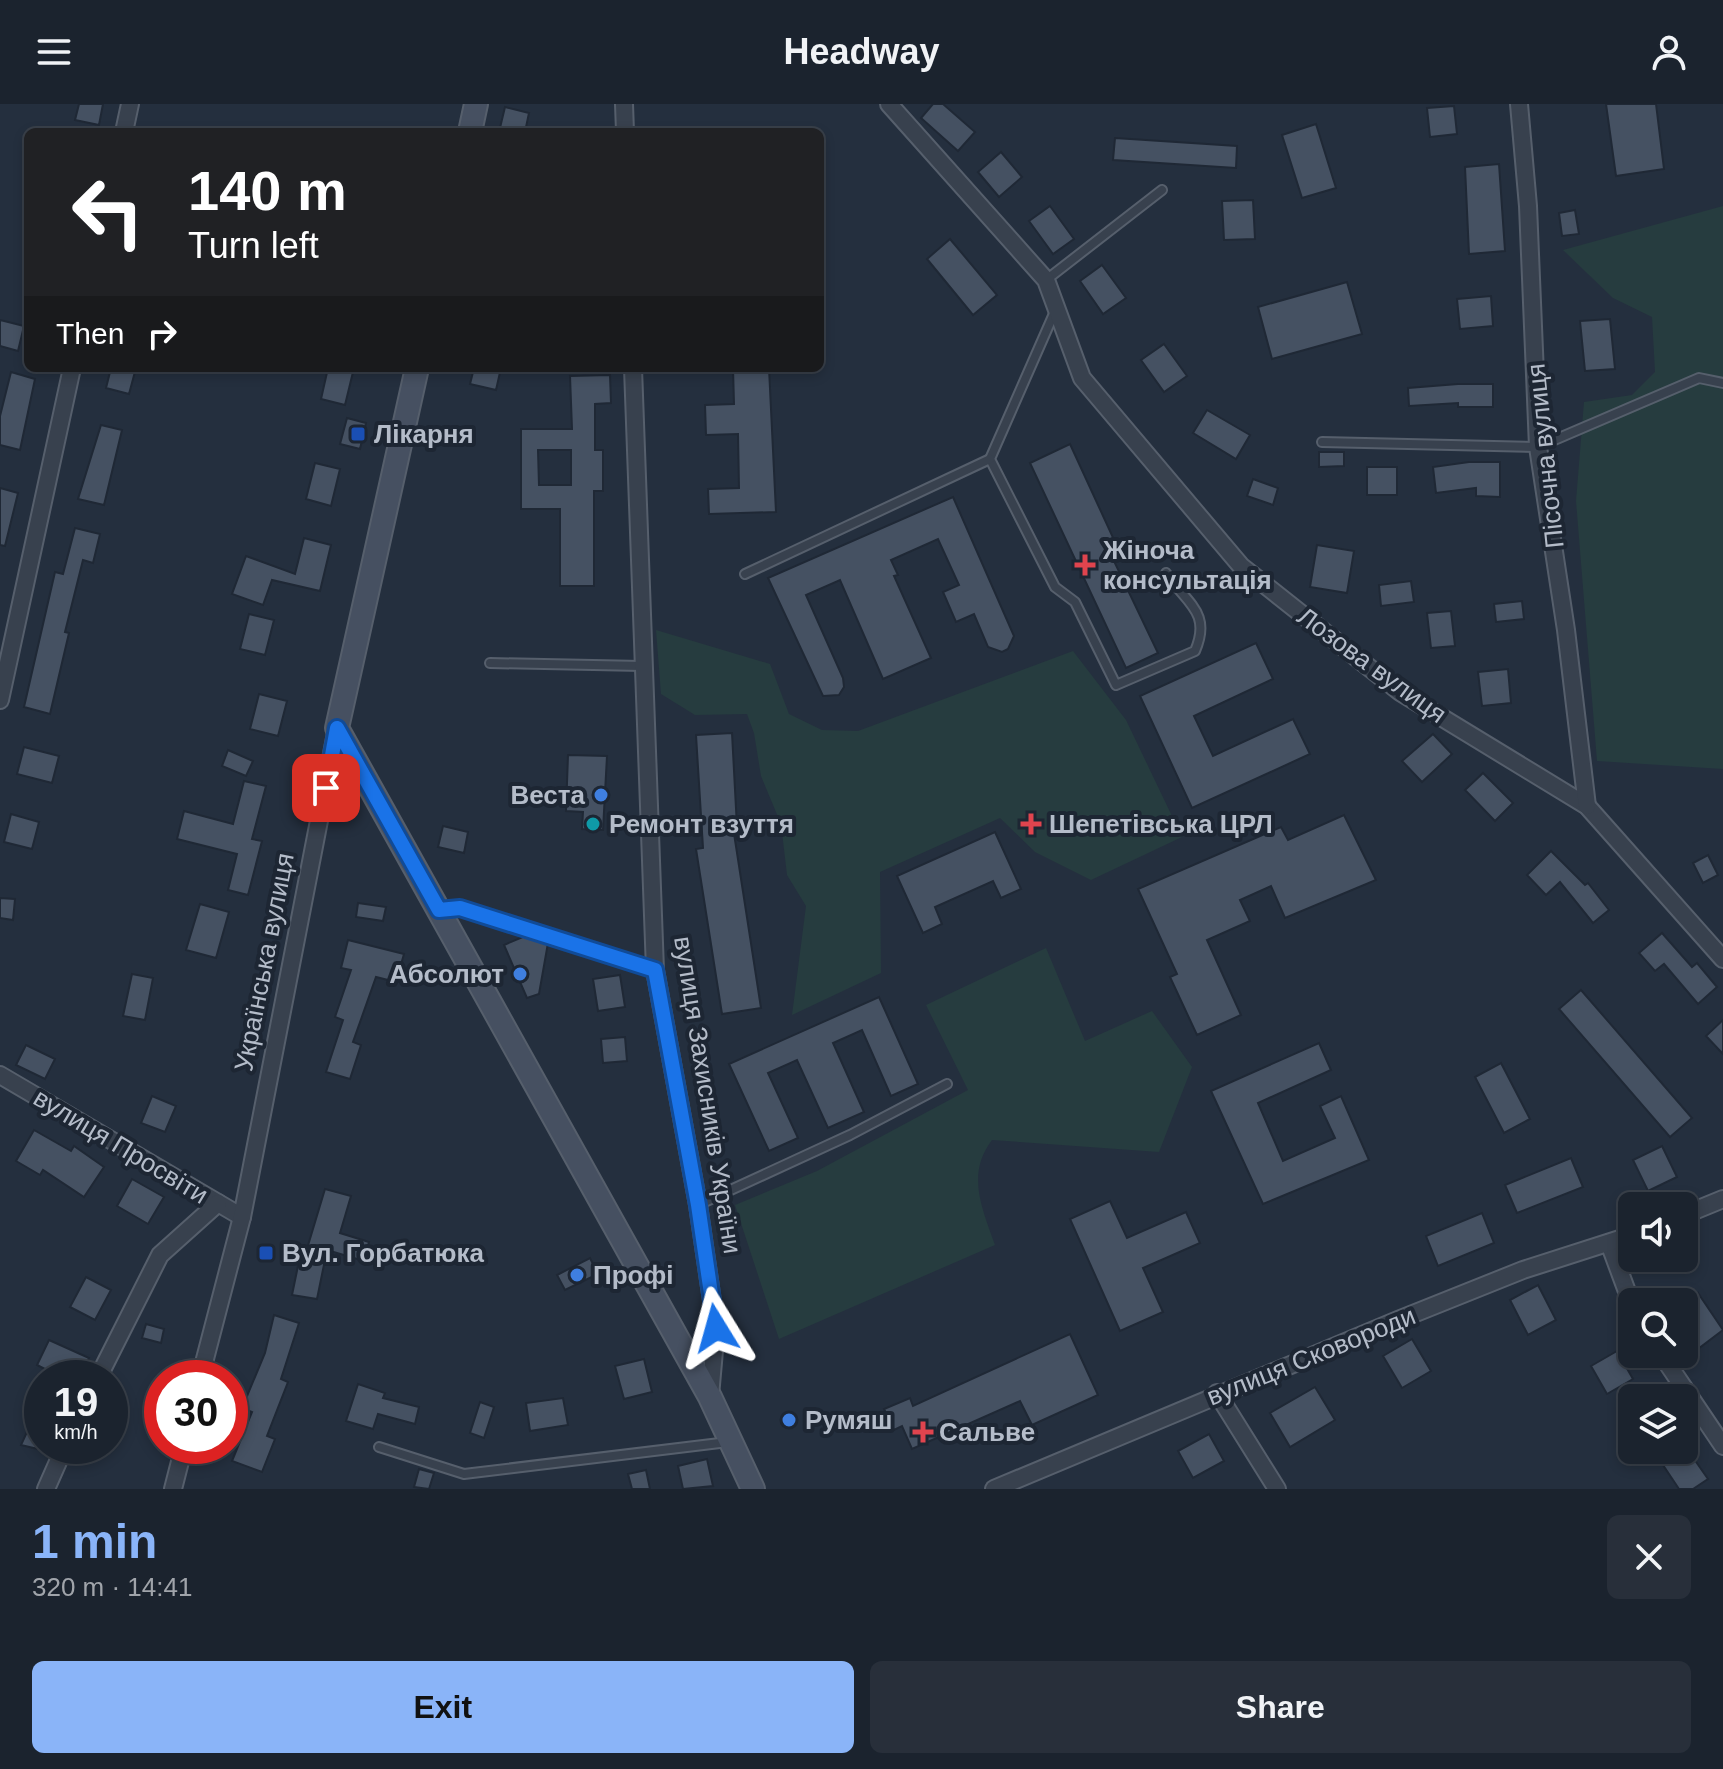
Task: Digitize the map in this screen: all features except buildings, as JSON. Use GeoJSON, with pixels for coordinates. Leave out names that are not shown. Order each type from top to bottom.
{"type":"FeatureCollection","features":[{"type":"Feature","properties":{"kind":"main road"},"geometry":{"type":"LineString","coordinates":[[471,128],[476,104]]}},
{"type":"Feature","properties":{"kind":"main road","name":"Українська вулиця"},"geometry":{"type":"LineString","coordinates":[[337,728],[416,372]]}},
{"type":"Feature","properties":{"kind":"main road","name":"вулиця Захисників України"},"geometry":{"type":"LineString","coordinates":[[337,728],[710,1397],[753,1489]]}},
{"type":"Feature","properties":{"kind":"street"},"geometry":{"type":"LineString","coordinates":[[125,128],[130,104]]}},
{"type":"Feature","properties":{"kind":"street"},"geometry":{"type":"LineString","coordinates":[[624,104],[625,128]]}},
{"type":"Feature","properties":{"kind":"street","name":"Лозова вулиця"},"geometry":{"type":"LineString","coordinates":[[889,104],[1046,280],[1082,378],[1241,566],[1400,692],[1587,806],[1723,959]]}},
{"type":"Feature","properties":{"kind":"street","name":"Пісочна вулиця"},"geometry":{"type":"LineString","coordinates":[[1519,104],[1528,206],[1538,447],[1566,630],[1587,806]]}},
{"type":"Feature","properties":{"kind":"street"},"geometry":{"type":"LineString","coordinates":[[0,700],[71,372]]}},
{"type":"Feature","properties":{"kind":"street","name":"вулиця Захисників України"},"geometry":{"type":"LineString","coordinates":[[633,372],[655,970],[698,1205],[716,1328],[710,1397]]}},
{"type":"Feature","properties":{"kind":"street","name":"Українська вулиця"},"geometry":{"type":"LineString","coordinates":[[205,1360],[242,1217],[337,728]]}},
{"type":"Feature","properties":{"kind":"street","name":"вулиця Просвіти"},"geometry":{"type":"LineString","coordinates":[[0,1075],[242,1217]]}},
{"type":"Feature","properties":{"kind":"street"},"geometry":{"type":"LineString","coordinates":[[1698,1209],[1723,1199]]}},
{"type":"Feature","properties":{"kind":"street"},"geometry":{"type":"LineString","coordinates":[[107,1360],[160,1255],[218,1203]]}},
{"type":"Feature","properties":{"kind":"street","name":"вулиця Сковороди"},"geometry":{"type":"LineString","coordinates":[[994,1489],[1019,1485],[1217,1393],[1523,1270],[1618,1240]]}},
{"type":"Feature","properties":{"kind":"street"},"geometry":{"type":"LineString","coordinates":[[1609,1243],[1626,1288]]}},
{"type":"Feature","properties":{"kind":"street"},"geometry":{"type":"LineString","coordinates":[[1670,1368],[1723,1446]]}},
{"type":"Feature","properties":{"kind":"street"},"geometry":{"type":"LineString","coordinates":[[1217,1393],[1277,1489]]}},
{"type":"Feature","properties":{"kind":"street"},"geometry":{"type":"LineString","coordinates":[[46,1489],[57,1464]]}},
{"type":"Feature","properties":{"kind":"street"},"geometry":{"type":"LineString","coordinates":[[173,1489],[179,1464]]}},
{"type":"Feature","properties":{"kind":"lane"},"geometry":{"type":"LineString","coordinates":[[1046,280],[1162,190]]}},
{"type":"Feature","properties":{"kind":"lane"},"geometry":{"type":"LineString","coordinates":[[745,574],[990,459],[1056,309]]}},
{"type":"Feature","properties":{"kind":"lane"},"geometry":{"type":"LineString","coordinates":[[1322,442],[1538,447],[1699,378],[1723,383]]}},
{"type":"Feature","properties":{"kind":"lane"},"geometry":{"type":"LineString","coordinates":[[990,459],[1055,587],[1075,602],[1116,685],[1195,651],[1202,622],[1198,610],[1166,573]]}},
{"type":"Feature","properties":{"kind":"lane"},"geometry":{"type":"LineString","coordinates":[[490,663],[642,666]]}},
{"type":"Feature","properties":{"kind":"lane"},"geometry":{"type":"LineString","coordinates":[[439,910],[460,908],[655,970]]}},
{"type":"Feature","properties":{"kind":"lane"},"geometry":{"type":"LineString","coordinates":[[698,1205],[850,1135],[947,1084]]}},
{"type":"Feature","properties":{"kind":"lane"},"geometry":{"type":"LineString","coordinates":[[379,1447],[464,1474],[730,1441]]}},
{"type":"Feature","properties":{"kind":"green space"},"geometry":{"type":"Polygon","coordinates":[[[1723,206],[1723,769],[1597,761],[1576,501],[1584,402],[1632,395],[1655,372],[1652,317],[1613,298],[1563,250],[1723,206]]]}},
{"type":"Feature","properties":{"kind":"green space"},"geometry":{"type":"Polygon","coordinates":[[[656,630],[770,664],[789,714],[822,730],[858,731],[1073,651],[1126,720],[1182,837],[1091,880],[1035,852],[1000,818],[880,872],[881,973],[792,1015],[806,906],[787,875],[781,824],[761,776],[754,733],[747,714],[695,715],[661,694],[656,630]]]}},
{"type":"Feature","properties":{"kind":"green space"},"geometry":{"type":"Polygon","coordinates":[[[1046,948],[1085,1041],[1152,1011],[1192,1067],[1159,1152],[992,1140],[984,1153],[978,1178],[981,1204],[995,1245],[779,1339],[735,1205],[817,1171],[968,1090],[926,1005],[1046,948]]]}},
{"type":"Feature","properties":{"kind":"place","name":"Лікарня"},"geometry":{"type":"Point","coordinates":[358,434]}},
{"type":"Feature","properties":{"kind":"place","name":"Жіноча консультація"},"geometry":{"type":"Point","coordinates":[1085,565]}},
{"type":"Feature","properties":{"kind":"place","name":"Веста"},"geometry":{"type":"Point","coordinates":[601,795]}},
{"type":"Feature","properties":{"kind":"place","name":"Ремонт взуття"},"geometry":{"type":"Point","coordinates":[593,824]}},
{"type":"Feature","properties":{"kind":"place","name":"Шепетівська ЦРЛ"},"geometry":{"type":"Point","coordinates":[1031,824]}},
{"type":"Feature","properties":{"kind":"place","name":"Абсолют"},"geometry":{"type":"Point","coordinates":[520,974]}},
{"type":"Feature","properties":{"kind":"place","name":"Вул. Горбатюка"},"geometry":{"type":"Point","coordinates":[266,1253]}},
{"type":"Feature","properties":{"kind":"place","name":"Профі"},"geometry":{"type":"Point","coordinates":[577,1275]}},
{"type":"Feature","properties":{"kind":"place","name":"Румяш"},"geometry":{"type":"Point","coordinates":[789,1420]}},
{"type":"Feature","properties":{"kind":"place","name":"Сальве"},"geometry":{"type":"Point","coordinates":[923,1432]}},
{"type":"Feature","properties":{"kind":"route"},"geometry":{"type":"LineString","coordinates":[[326,788],[337,728],[439,910],[460,908],[655,970],[698,1205],[716,1328]]}}]}
